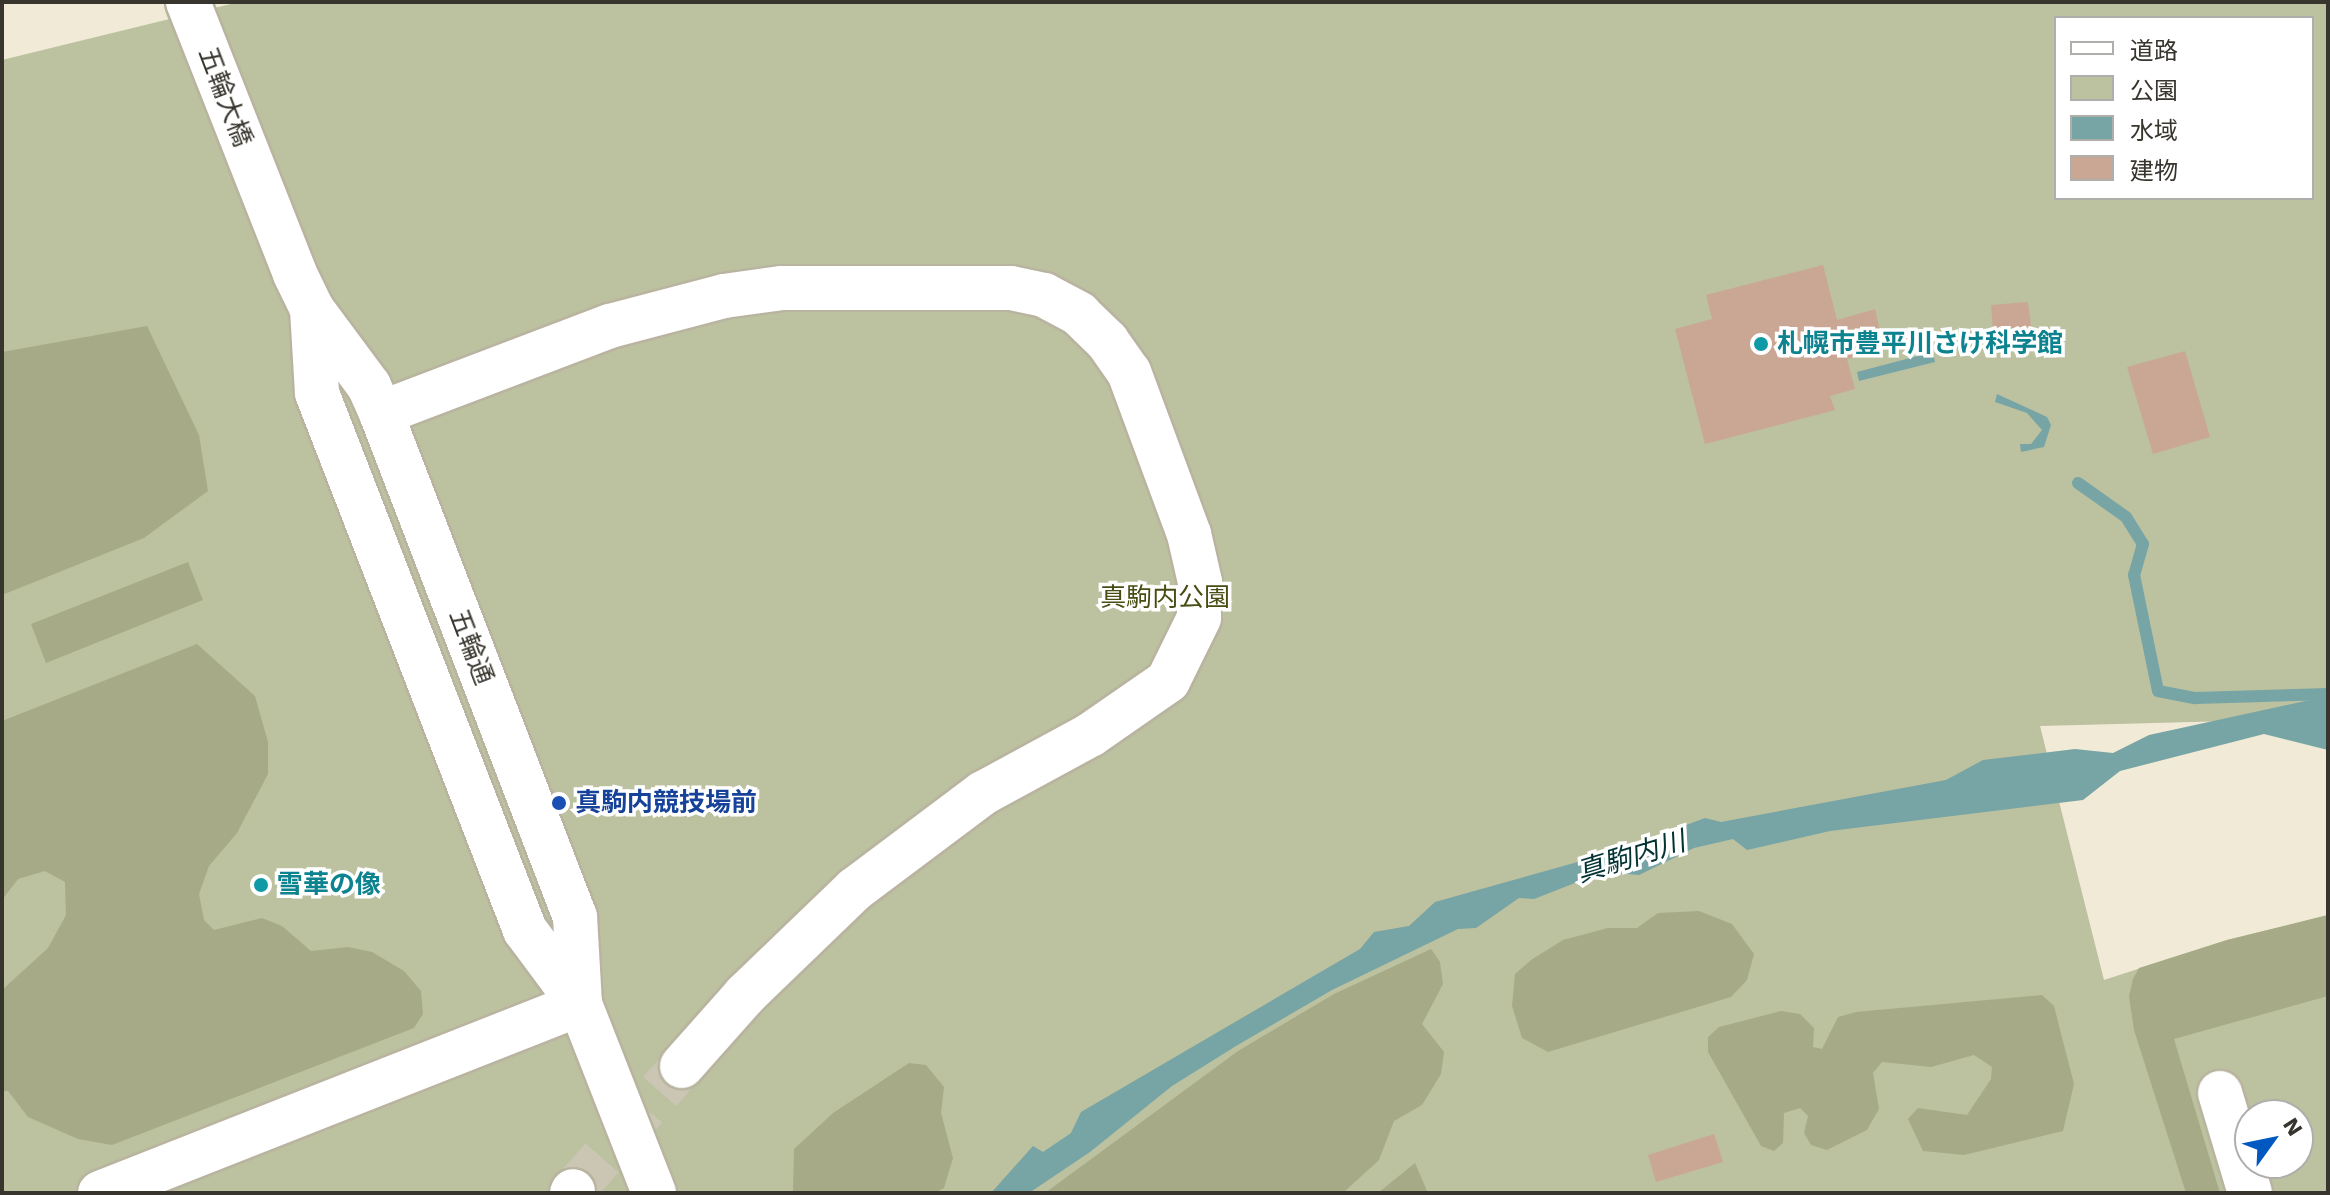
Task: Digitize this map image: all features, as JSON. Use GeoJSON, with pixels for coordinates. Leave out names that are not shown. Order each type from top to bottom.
{"type":"FeatureCollection","features":[{"type":"Feature","properties":{"kind":"main road","name":"五輪大橋"},"geometry":{"type":"LineString","coordinates":[[188,2],[263,191]]}},
{"type":"Feature","properties":{"kind":"main road","name":"五輪通"},"geometry":{"type":"LineString","coordinates":[[263,191],[312,309],[369,386],[381,413],[575,917],[580,1004]]}},
{"type":"Feature","properties":{"kind":"main road"},"geometry":{"type":"LineString","coordinates":[[381,413],[610,326],[724,296],[782,288],[1011,288],[1044,295],[1079,314],[1107,341],[1129,372],[1189,534],[1200,582],[1199,618],[1168,681],[1090,735],[983,793],[877,872],[801,938],[682,1066]]}},
{"type":"Feature","properties":{"kind":"main road","name":"五輪通"},"geometry":{"type":"LineString","coordinates":[[312,309],[317,393],[525,930],[580,1004],[654,1193]]}},
{"type":"Feature","properties":{"kind":"main road"},"geometry":{"type":"LineString","coordinates":[[100,1193],[580,1004]]}},
{"type":"Feature","properties":{"kind":"main road"},"geometry":{"type":"LineString","coordinates":[[2220,1093],[2250,1193]]}},
{"type":"Feature","properties":{"kind":"green space","name":"真駒内公園"},"geometry":{"type":"Polygon","coordinates":[[[239,2],[2328,2],[2328,704],[2268,720],[2040,726],[2104,980],[2227,940],[2328,915],[2328,1193],[2,1193],[2,60],[239,2]]]}},
{"type":"Feature","properties":{"kind":"green space"},"geometry":{"type":"Polygon","coordinates":[[[147,326],[199,435],[208,491],[144,538],[2,595],[2,352],[147,326]]]}},
{"type":"Feature","properties":{"kind":"green space"},"geometry":{"type":"Polygon","coordinates":[[[188,562],[203,600],[46,663],[31,624],[188,562]]]}},
{"type":"Feature","properties":{"kind":"green space"},"geometry":{"type":"Polygon","coordinates":[[[197,644],[255,696],[268,742],[268,774],[237,833],[209,866],[199,894],[204,920],[214,930],[262,918],[282,926],[311,951],[348,947],[372,952],[404,971],[421,991],[423,1014],[414,1028],[112,1145],[78,1139],[28,1117],[8,1091],[2,1091],[2,990],[48,948],[66,915],[65,882],[45,871],[18,879],[2,900],[2,721],[197,644]]]}},
{"type":"Feature","properties":{"kind":"green space"},"geometry":{"type":"Polygon","coordinates":[[[1699,911],[1732,924],[1754,954],[1747,980],[1731,997],[1548,1052],[1522,1038],[1512,1006],[1515,974],[1531,960],[1563,940],[1608,928],[1637,928],[1658,913],[1699,911]]]}},
{"type":"Feature","properties":{"kind":"green space"},"geometry":{"type":"Polygon","coordinates":[[[2328,915],[2328,996],[2174,1039],[2220,1193],[2186,1193],[2134,1030],[2129,996],[2133,979],[2139,968],[2227,940],[2328,915]]]}},
{"type":"Feature","properties":{"kind":"green space"},"geometry":{"type":"Polygon","coordinates":[[[1431,949],[1440,962],[1443,984],[1422,1024],[1444,1052],[1441,1074],[1422,1105],[1394,1121],[1379,1160],[1343,1193],[1045,1193],[1238,1051],[1334,994],[1431,949]]]}},
{"type":"Feature","properties":{"kind":"green space"},"geometry":{"type":"Polygon","coordinates":[[[2042,995],[2054,1006],[2074,1084],[2063,1131],[1964,1155],[1923,1151],[1908,1119],[1918,1108],[1967,1115],[1991,1079],[1992,1067],[1974,1055],[1931,1067],[1882,1062],[1873,1073],[1879,1109],[1867,1130],[1827,1150],[1811,1145],[1804,1133],[1808,1116],[1800,1108],[1784,1113],[1783,1143],[1774,1151],[1761,1146],[1708,1052],[1708,1037],[1719,1027],[1781,1011],[1800,1014],[1814,1028],[1813,1047],[1822,1049],[1838,1017],[1856,1012],[2042,995]]]}},
{"type":"Feature","properties":{"kind":"green space"},"geometry":{"type":"Polygon","coordinates":[[[909,1063],[926,1065],[944,1087],[941,1113],[953,1158],[944,1188],[935,1193],[793,1193],[794,1149],[833,1113],[909,1063]]]}},
{"type":"Feature","properties":{"kind":"green space"},"geometry":{"type":"Polygon","coordinates":[[[1415,1163],[1428,1193],[1378,1193],[1415,1163]]]}},
{"type":"Feature","properties":{"kind":"water"},"geometry":{"type":"Polygon","coordinates":[[[1933,352],[1935,362],[1859,381],[1857,372],[1933,352]]]}},
{"type":"Feature","properties":{"kind":"water"},"geometry":{"type":"Polygon","coordinates":[[[1997,394],[2047,417],[2051,425],[2044,447],[2021,452],[2020,444],[2031,444],[2042,430],[2027,413],[1995,402],[1997,394]]]}},
{"type":"Feature","properties":{"kind":"water","name":"真駒内川"},"geometry":{"type":"Polygon","coordinates":[[[2328,696],[2328,750],[2264,734],[2120,771],[2083,800],[1830,831],[1747,850],[1733,839],[1694,848],[1639,875],[1603,872],[1534,899],[1519,898],[1476,928],[1458,929],[1332,990],[1236,1046],[1172,1086],[1090,1152],[1029,1193],[991,1193],[1033,1146],[1043,1152],[1071,1133],[1081,1112],[1360,949],[1374,932],[1409,926],[1435,902],[1617,851],[1705,818],[1721,822],[1946,780],[1983,760],[2075,749],[2113,753],[2149,735],[2328,696]]]}},
{"type":"Feature","properties":{"kind":"building","name":"札幌市豊平川さけ科学館"},"geometry":{"type":"Polygon","coordinates":[[[1823,265],[1837,320],[1875,309],[1884,349],[1847,359],[1855,389],[1830,396],[1835,410],[1705,444],[1675,329],[1712,319],[1706,295],[1823,265]]]}},
{"type":"Feature","properties":{"kind":"building"},"geometry":{"type":"Polygon","coordinates":[[[2028,302],[2031,326],[1993,330],[1991,305],[2028,302]]]}},
{"type":"Feature","properties":{"kind":"building"},"geometry":{"type":"Polygon","coordinates":[[[2185,351],[2210,437],[2153,454],[2127,367],[2185,351]]]}},
{"type":"Feature","properties":{"kind":"building"},"geometry":{"type":"Polygon","coordinates":[[[1714,1134],[1723,1162],[1656,1182],[1648,1155],[1714,1134]]]}},
{"type":"Feature","properties":{"kind":"waterway"},"geometry":{"type":"LineString","coordinates":[[2078,483],[2126,517],[2143,544],[2134,575],[2158,691],[2195,698],[2328,694]]}},
{"type":"Feature","properties":{"kind":"tunnel"},"geometry":{"type":"LineString","coordinates":[[573,1191],[682,1066]]}},
{"type":"Feature","properties":{"kind":"place","name":"札幌市豊平川さけ科学館"},"geometry":{"type":"Point","coordinates":[1761,344]}},
{"type":"Feature","properties":{"kind":"place","name":"真駒内競技場前"},"geometry":{"type":"Point","coordinates":[559,803]}},
{"type":"Feature","properties":{"kind":"place","name":"雪華の像"},"geometry":{"type":"Point","coordinates":[261,885]}}]}
